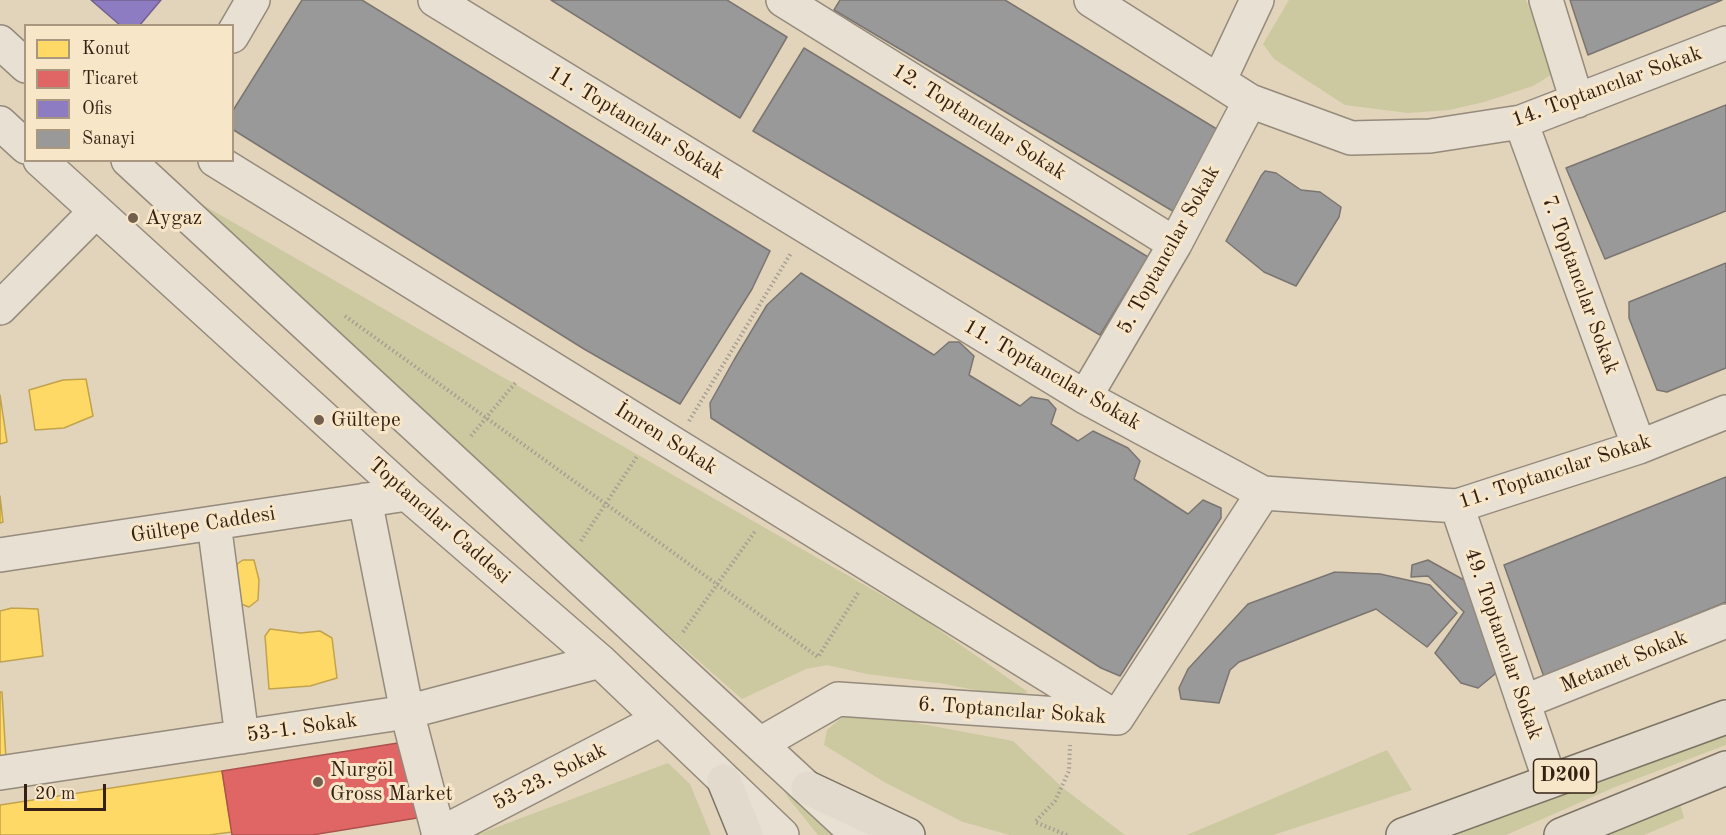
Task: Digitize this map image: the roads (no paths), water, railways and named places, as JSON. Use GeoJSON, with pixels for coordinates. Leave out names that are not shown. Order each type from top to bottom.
{"type":"FeatureCollection","features":[{"type":"Feature","properties":{"kind":"highway","name":"D200"},"geometry":{"type":"LineString","coordinates":[[1403,835],[1726,717]]}},
{"type":"Feature","properties":{"kind":"highway","name":"D200"},"geometry":{"type":"LineString","coordinates":[[1561,835],[1726,768]]}},
{"type":"Feature","properties":{"kind":"highway"},"geometry":{"type":"LineString","coordinates":[[724,781],[746,835]]}},
{"type":"Feature","properties":{"kind":"highway"},"geometry":{"type":"LineString","coordinates":[[808,789],[908,835]]}},
{"type":"Feature","properties":{"kind":"street"},"geometry":{"type":"LineString","coordinates":[[234,33],[254,0]]}},
{"type":"Feature","properties":{"kind":"street","name":"11. Toptancılar Sokak"},"geometry":{"type":"LineString","coordinates":[[435,0],[1085,397],[1263,493],[1457,506],[1639,447],[1726,412]]}},
{"type":"Feature","properties":{"kind":"street","name":"12. Toptancılar Sokak"},"geometry":{"type":"LineString","coordinates":[[783,0],[1175,244]]}},
{"type":"Feature","properties":{"kind":"street","name":"14. Toptancılar Sokak"},"geometry":{"type":"LineString","coordinates":[[1091,0],[1250,101],[1351,138],[1430,136],[1521,123],[1726,43]]}},
{"type":"Feature","properties":{"kind":"street"},"geometry":{"type":"LineString","coordinates":[[1219,81],[1257,0]]}},
{"type":"Feature","properties":{"kind":"street"},"geometry":{"type":"LineString","coordinates":[[1546,0],[1577,100]]}},
{"type":"Feature","properties":{"kind":"street"},"geometry":{"type":"LineString","coordinates":[[0,42],[24,64]]}},
{"type":"Feature","properties":{"kind":"street","name":"5. Toptancılar Sokak"},"geometry":{"type":"LineString","coordinates":[[1085,397],[1175,244],[1250,101]]}},
{"type":"Feature","properties":{"kind":"street"},"geometry":{"type":"LineString","coordinates":[[0,123],[24,145]]}},
{"type":"Feature","properties":{"kind":"street","name":"7. Toptancılar Sokak"},"geometry":{"type":"LineString","coordinates":[[1521,123],[1639,447]]}},
{"type":"Feature","properties":{"kind":"street","name":"Toptancılar Caddesi"},"geometry":{"type":"LineString","coordinates":[[42,162],[406,494],[600,662],[782,835]]}},
{"type":"Feature","properties":{"kind":"street","name":"İmren Sokak"},"geometry":{"type":"LineString","coordinates":[[218,162],[1117,718]]}},
{"type":"Feature","properties":{"kind":"street"},"geometry":{"type":"LineString","coordinates":[[139,164],[565,565],[858,835]]}},
{"type":"Feature","properties":{"kind":"street"},"geometry":{"type":"LineString","coordinates":[[0,308],[95,212]]}},
{"type":"Feature","properties":{"kind":"street","name":"6. Toptancılar Sokak"},"geometry":{"type":"LineString","coordinates":[[760,744],[838,699],[1117,718],[1263,493]]}},
{"type":"Feature","properties":{"kind":"street","name":"Gültepe Caddesi"},"geometry":{"type":"LineString","coordinates":[[0,555],[406,494]]}},
{"type":"Feature","properties":{"kind":"street"},"geometry":{"type":"LineString","coordinates":[[365,501],[407,712],[439,835]]}},
{"type":"Feature","properties":{"kind":"street","name":"49. Toptancılar Sokak"},"geometry":{"type":"LineString","coordinates":[[1457,506],[1550,781]]}},
{"type":"Feature","properties":{"kind":"street"},"geometry":{"type":"LineString","coordinates":[[214,523],[242,737]]}},
{"type":"Feature","properties":{"kind":"street","name":"Metanet Sokak"},"geometry":{"type":"LineString","coordinates":[[1522,702],[1726,621]]}},
{"type":"Feature","properties":{"kind":"street","name":"53-1. Sokak"},"geometry":{"type":"LineString","coordinates":[[0,773],[407,712],[600,662]]}},
{"type":"Feature","properties":{"kind":"street","name":"53-23. Sokak"},"geometry":{"type":"LineString","coordinates":[[439,835],[661,719]]}},
{"type":"Feature","properties":{"kind":"place","name":"Aygaz"},"geometry":{"type":"Point","coordinates":[133,218]}},
{"type":"Feature","properties":{"kind":"place","name":"Gültepe"},"geometry":{"type":"Point","coordinates":[319,420]}},
{"type":"Feature","properties":{"kind":"place","name":"Nurgöl Gross Market"},"geometry":{"type":"Point","coordinates":[318,782]}}]}
